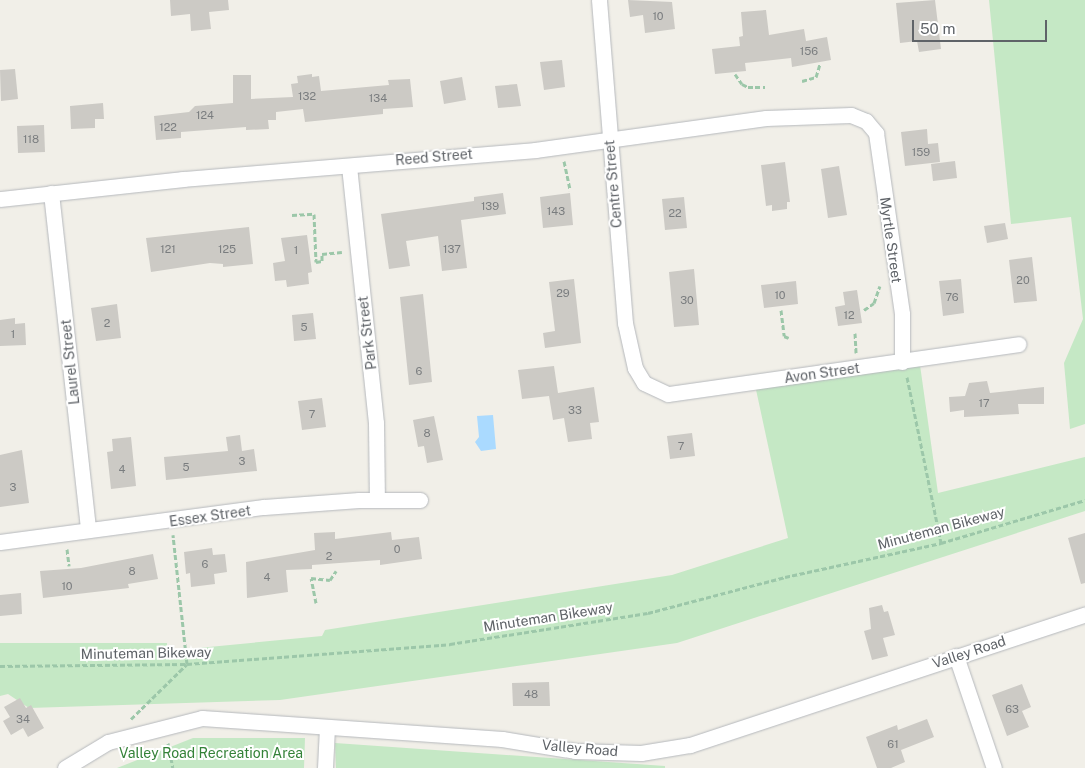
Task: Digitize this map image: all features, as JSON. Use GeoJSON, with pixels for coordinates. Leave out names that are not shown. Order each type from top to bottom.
{"type":"FeatureCollection","features":[{"type":"Feature","properties":{"kind":"street","name":"Centre Street"},"geometry":{"type":"LineString","coordinates":[[599,0],[608,140],[625,323],[635,368]]}},
{"type":"Feature","properties":{"kind":"street","name":"Reed Street"},"geometry":{"type":"LineString","coordinates":[[0,198],[563,146],[672,129],[766,118],[851,115],[866,121]]}},
{"type":"Feature","properties":{"kind":"street","name":"Myrtle Street"},"geometry":{"type":"LineString","coordinates":[[866,121],[876,133],[902,314],[902,362]]}},
{"type":"Feature","properties":{"kind":"street","name":"Park Street"},"geometry":{"type":"LineString","coordinates":[[349,166],[376,423],[377,500]]}},
{"type":"Feature","properties":{"kind":"street","name":"Laurel Street"},"geometry":{"type":"LineString","coordinates":[[51,193],[88,530]]}},
{"type":"Feature","properties":{"kind":"street","name":"Avon Street"},"geometry":{"type":"LineString","coordinates":[[635,368],[644,383],[668,394],[1018,344]]}},
{"type":"Feature","properties":{"kind":"street","name":"Essex Street"},"geometry":{"type":"LineString","coordinates":[[0,542],[88,530],[172,522],[264,507],[377,500],[420,500]]}},
{"type":"Feature","properties":{"kind":"street","name":"Valley Road"},"geometry":{"type":"LineString","coordinates":[[65,768],[108,742],[165,725],[202,718],[508,740],[575,751],[641,753],[690,745],[1085,614]]}},
{"type":"Feature","properties":{"kind":"street"},"geometry":{"type":"LineString","coordinates":[[956,656],[994,768]]}},
{"type":"Feature","properties":{"kind":"street"},"geometry":{"type":"LineString","coordinates":[[325,768],[327,727]]}},
{"type":"Feature","properties":{"kind":"path"},"geometry":{"type":"LineString","coordinates":[[802,81],[816,77],[820,64]]}},
{"type":"Feature","properties":{"kind":"path"},"geometry":{"type":"LineString","coordinates":[[736,74],[748,87],[765,87]]}},
{"type":"Feature","properties":{"kind":"path"},"geometry":{"type":"LineString","coordinates":[[563,146],[570,190]]}},
{"type":"Feature","properties":{"kind":"path"},"geometry":{"type":"LineString","coordinates":[[292,215],[314,214],[316,262],[322,262],[322,254],[358,251]]}},
{"type":"Feature","properties":{"kind":"path"},"geometry":{"type":"LineString","coordinates":[[864,310],[874,303],[881,283]]}},
{"type":"Feature","properties":{"kind":"path"},"geometry":{"type":"LineString","coordinates":[[781,310],[784,336],[788,338]]}},
{"type":"Feature","properties":{"kind":"path"},"geometry":{"type":"LineString","coordinates":[[902,362],[910,388],[941,543]]}},
{"type":"Feature","properties":{"kind":"path","name":"Minuteman Bikeway"},"geometry":{"type":"LineString","coordinates":[[0,666],[187,664],[450,644],[648,613],[785,577],[941,543],[1085,500]]}},
{"type":"Feature","properties":{"kind":"path"},"geometry":{"type":"LineString","coordinates":[[128,723],[187,664],[172,522]]}},
{"type":"Feature","properties":{"kind":"path"},"geometry":{"type":"LineString","coordinates":[[316,602],[311,578],[330,580],[336,571]]}},
{"type":"Feature","properties":{"kind":"path"},"geometry":{"type":"LineString","coordinates":[[165,725],[173,768]]}},
{"type":"Feature","properties":{"kind":"green space"},"geometry":{"type":"Polygon","coordinates":[[[989,0],[1085,0],[1085,424],[1070,429],[1064,363],[1083,319],[1071,217],[1011,224],[989,0]]]}},
{"type":"Feature","properties":{"kind":"green space"},"geometry":{"type":"Polygon","coordinates":[[[920,365],[938,493],[1085,457],[1085,511],[677,643],[280,700],[29,708],[8,694],[0,696],[0,643],[167,643],[167,651],[322,636],[325,630],[672,575],[788,538],[755,385],[920,365]]]}},
{"type":"Feature","properties":{"kind":"green space","name":"Valley Road Recreation Area"},"geometry":{"type":"Polygon","coordinates":[[[193,738],[305,738],[304,768],[117,768],[193,738]]]}},
{"type":"Feature","properties":{"kind":"green space"},"geometry":{"type":"Polygon","coordinates":[[[335,743],[665,766],[665,768],[336,768],[335,743]]]}},
{"type":"Feature","properties":{"kind":"water"},"geometry":{"type":"Polygon","coordinates":[[[493,415],[496,449],[481,451],[475,442],[479,437],[477,416],[493,415]]]}},
{"type":"Feature","properties":{"kind":"building"},"geometry":{"type":"Polygon","coordinates":[[[170,0],[228,0],[229,10],[209,12],[211,29],[191,31],[190,14],[171,16],[170,0]]]}},
{"type":"Feature","properties":{"kind":"building"},"geometry":{"type":"Polygon","coordinates":[[[628,0],[672,2],[675,29],[645,33],[643,15],[630,17],[628,0]]]}},
{"type":"Feature","properties":{"kind":"building"},"geometry":{"type":"Polygon","coordinates":[[[935,0],[941,49],[919,52],[917,41],[900,43],[896,3],[935,0]]]}},
{"type":"Feature","properties":{"kind":"building"},"geometry":{"type":"Polygon","coordinates":[[[766,10],[769,35],[804,29],[806,41],[827,37],[831,60],[792,67],[791,58],[745,63],[746,71],[715,74],[712,49],[740,46],[739,37],[743,36],[741,12],[766,10]]]}},
{"type":"Feature","properties":{"kind":"building"},"geometry":{"type":"Polygon","coordinates":[[[562,60],[565,87],[544,90],[540,62],[562,60]]]}},
{"type":"Feature","properties":{"kind":"building"},"geometry":{"type":"Polygon","coordinates":[[[15,69],[18,99],[1,101],[0,70],[15,69]]]}},
{"type":"Feature","properties":{"kind":"building"},"geometry":{"type":"Polygon","coordinates":[[[312,74],[312,77],[319,76],[321,91],[389,85],[388,80],[410,79],[413,107],[383,109],[383,114],[305,122],[303,109],[276,112],[276,120],[268,120],[269,129],[246,130],[246,127],[181,132],[181,138],[156,140],[154,116],[189,112],[195,106],[233,103],[233,75],[251,75],[251,99],[293,97],[291,84],[298,83],[297,76],[312,74]]]}},
{"type":"Feature","properties":{"kind":"building"},"geometry":{"type":"Polygon","coordinates":[[[462,77],[466,100],[444,104],[440,81],[462,77]]]}},
{"type":"Feature","properties":{"kind":"building"},"geometry":{"type":"Polygon","coordinates":[[[517,84],[521,106],[498,108],[495,86],[517,84]]]}},
{"type":"Feature","properties":{"kind":"building"},"geometry":{"type":"Polygon","coordinates":[[[103,103],[104,119],[95,119],[95,128],[71,129],[70,106],[103,103]]]}},
{"type":"Feature","properties":{"kind":"building"},"geometry":{"type":"Polygon","coordinates":[[[44,125],[45,152],[18,153],[17,126],[44,125]]]}},
{"type":"Feature","properties":{"kind":"building"},"geometry":{"type":"Polygon","coordinates":[[[927,129],[928,144],[938,143],[940,162],[905,166],[901,132],[927,129]]]}},
{"type":"Feature","properties":{"kind":"building"},"geometry":{"type":"Polygon","coordinates":[[[955,161],[957,178],[933,181],[931,164],[955,161]]]}},
{"type":"Feature","properties":{"kind":"building"},"geometry":{"type":"Polygon","coordinates":[[[785,162],[790,202],[787,202],[787,209],[772,211],[772,205],[766,206],[761,165],[785,162]]]}},
{"type":"Feature","properties":{"kind":"building"},"geometry":{"type":"Polygon","coordinates":[[[839,166],[847,215],[828,218],[821,169],[839,166]]]}},
{"type":"Feature","properties":{"kind":"building"},"geometry":{"type":"Polygon","coordinates":[[[503,193],[506,214],[461,220],[467,268],[442,271],[438,236],[406,241],[410,266],[389,269],[381,214],[474,201],[474,197],[503,193]]]}},
{"type":"Feature","properties":{"kind":"building"},"geometry":{"type":"Polygon","coordinates":[[[570,193],[573,225],[543,228],[540,197],[570,193]]]}},
{"type":"Feature","properties":{"kind":"building"},"geometry":{"type":"Polygon","coordinates":[[[684,197],[687,228],[665,230],[662,199],[684,197]]]}},
{"type":"Feature","properties":{"kind":"building"},"geometry":{"type":"Polygon","coordinates":[[[1005,223],[1008,239],[987,243],[984,226],[1005,223]]]}},
{"type":"Feature","properties":{"kind":"building"},"geometry":{"type":"Polygon","coordinates":[[[249,227],[253,264],[223,267],[223,264],[210,263],[151,272],[146,238],[249,227]]]}},
{"type":"Feature","properties":{"kind":"building"},"geometry":{"type":"Polygon","coordinates":[[[307,235],[312,272],[308,273],[309,284],[287,287],[286,280],[275,281],[273,263],[285,261],[281,238],[307,235]]]}},
{"type":"Feature","properties":{"kind":"building"},"geometry":{"type":"Polygon","coordinates":[[[1032,257],[1037,301],[1014,303],[1009,260],[1032,257]]]}},
{"type":"Feature","properties":{"kind":"building"},"geometry":{"type":"Polygon","coordinates":[[[694,269],[699,325],[674,327],[669,272],[694,269]]]}},
{"type":"Feature","properties":{"kind":"building"},"geometry":{"type":"Polygon","coordinates":[[[574,279],[581,343],[545,348],[543,333],[555,331],[549,282],[574,279]]]}},
{"type":"Feature","properties":{"kind":"building"},"geometry":{"type":"Polygon","coordinates":[[[961,279],[964,313],[943,316],[939,281],[961,279]]]}},
{"type":"Feature","properties":{"kind":"building"},"geometry":{"type":"Polygon","coordinates":[[[796,281],[798,304],[764,308],[761,285],[796,281]]]}},
{"type":"Feature","properties":{"kind":"building"},"geometry":{"type":"Polygon","coordinates":[[[857,290],[862,323],[838,326],[835,307],[845,305],[843,292],[857,290]]]}},
{"type":"Feature","properties":{"kind":"building"},"geometry":{"type":"Polygon","coordinates":[[[423,294],[432,382],[409,385],[400,297],[423,294]]]}},
{"type":"Feature","properties":{"kind":"building"},"geometry":{"type":"Polygon","coordinates":[[[117,304],[121,338],[96,341],[91,308],[117,304]]]}},
{"type":"Feature","properties":{"kind":"building"},"geometry":{"type":"Polygon","coordinates":[[[313,313],[316,339],[294,341],[292,315],[313,313]]]}},
{"type":"Feature","properties":{"kind":"building"},"geometry":{"type":"Polygon","coordinates":[[[15,318],[15,324],[25,323],[26,345],[0,346],[0,320],[15,318]]]}},
{"type":"Feature","properties":{"kind":"building"},"geometry":{"type":"Polygon","coordinates":[[[554,366],[558,393],[594,387],[599,422],[590,423],[592,439],[568,442],[564,418],[553,420],[549,396],[522,399],[518,370],[554,366]]]}},
{"type":"Feature","properties":{"kind":"building"},"geometry":{"type":"Polygon","coordinates":[[[987,381],[990,393],[1044,387],[1044,404],[1018,404],[1019,414],[964,417],[964,410],[950,412],[949,397],[965,396],[969,383],[987,381]]]}},
{"type":"Feature","properties":{"kind":"building"},"geometry":{"type":"Polygon","coordinates":[[[322,398],[326,427],[302,430],[298,401],[322,398]]]}},
{"type":"Feature","properties":{"kind":"building"},"geometry":{"type":"Polygon","coordinates":[[[434,416],[443,460],[427,463],[424,446],[418,447],[413,420],[434,416]]]}},
{"type":"Feature","properties":{"kind":"building"},"geometry":{"type":"Polygon","coordinates":[[[692,433],[695,456],[670,459],[667,436],[692,433]]]}},
{"type":"Feature","properties":{"kind":"building"},"geometry":{"type":"Polygon","coordinates":[[[240,435],[242,451],[254,449],[257,471],[166,480],[164,457],[228,451],[226,437],[240,435]]]}},
{"type":"Feature","properties":{"kind":"building"},"geometry":{"type":"Polygon","coordinates":[[[131,437],[136,486],[111,489],[107,452],[113,451],[112,439],[131,437]]]}},
{"type":"Feature","properties":{"kind":"building"},"geometry":{"type":"Polygon","coordinates":[[[22,450],[29,503],[0,507],[0,455],[22,450]]]}},
{"type":"Feature","properties":{"kind":"building"},"geometry":{"type":"Polygon","coordinates":[[[335,532],[335,539],[391,532],[392,540],[419,537],[422,559],[380,565],[380,560],[312,565],[312,569],[286,570],[288,592],[247,598],[246,562],[315,550],[314,533],[335,532]]]}},
{"type":"Feature","properties":{"kind":"building"},"geometry":{"type":"Polygon","coordinates":[[[1085,533],[1085,583],[1081,584],[1068,538],[1085,533]]]}},
{"type":"Feature","properties":{"kind":"building"},"geometry":{"type":"Polygon","coordinates":[[[212,548],[213,555],[225,554],[227,572],[214,574],[215,584],[191,587],[190,573],[186,574],[184,552],[212,548]]]}},
{"type":"Feature","properties":{"kind":"building"},"geometry":{"type":"Polygon","coordinates":[[[153,554],[158,579],[128,584],[129,588],[43,598],[40,571],[81,568],[153,554]]]}},
{"type":"Feature","properties":{"kind":"building"},"geometry":{"type":"Polygon","coordinates":[[[21,593],[22,614],[0,616],[0,595],[21,593]]]}},
{"type":"Feature","properties":{"kind":"building"},"geometry":{"type":"Polygon","coordinates":[[[882,605],[884,612],[888,611],[895,635],[883,638],[888,656],[872,660],[864,631],[871,629],[869,608],[882,605]]]}},
{"type":"Feature","properties":{"kind":"building"},"geometry":{"type":"Polygon","coordinates":[[[549,682],[550,706],[513,706],[512,683],[549,682]]]}},
{"type":"Feature","properties":{"kind":"building"},"geometry":{"type":"Polygon","coordinates":[[[1022,684],[1031,707],[1022,711],[1029,727],[1007,736],[992,695],[1022,684]]]}},
{"type":"Feature","properties":{"kind":"building"},"geometry":{"type":"Polygon","coordinates":[[[20,698],[26,708],[31,705],[44,728],[28,737],[23,728],[11,735],[3,721],[10,717],[4,707],[20,698]]]}},
{"type":"Feature","properties":{"kind":"building"},"geometry":{"type":"Polygon","coordinates":[[[927,719],[934,737],[901,750],[905,762],[891,768],[877,768],[866,737],[897,725],[898,730],[927,719]]]}}]}
